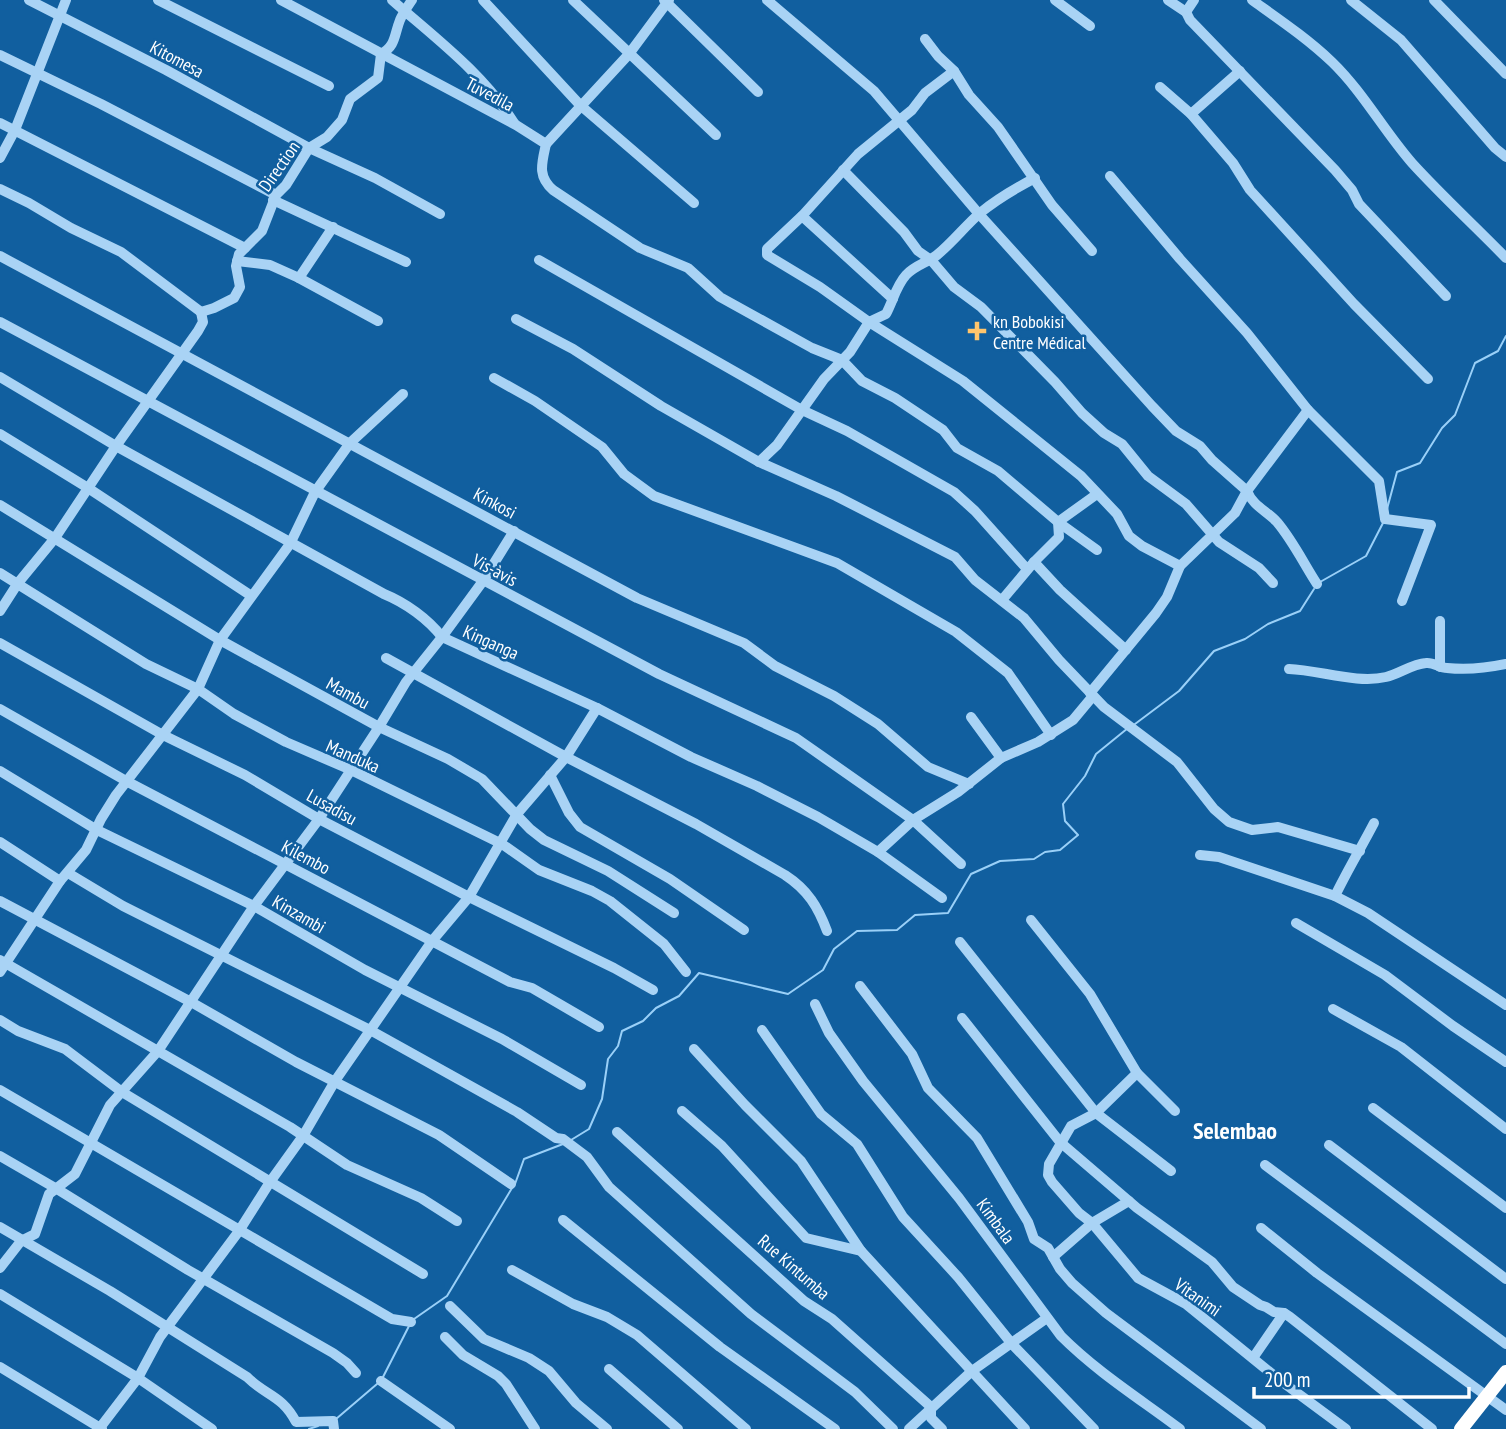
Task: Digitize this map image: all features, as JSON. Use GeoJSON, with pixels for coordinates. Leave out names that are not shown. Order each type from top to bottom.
{"type":"FeatureCollection","features":[{"type":"Feature","properties":{"kind":"highway"},"geometry":{"type":"LineString","coordinates":[[1461,1429],[1506,1372]]}},
{"type":"Feature","properties":{"kind":"street","name":"Kitomesa"},"geometry":{"type":"LineString","coordinates":[[29,0],[166,70],[309,148],[375,177],[440,214]]}},
{"type":"Feature","properties":{"kind":"street"},"geometry":{"type":"LineString","coordinates":[[0,158],[15,131],[66,0]]}},
{"type":"Feature","properties":{"kind":"street"},"geometry":{"type":"LineString","coordinates":[[158,0],[329,86]]}},
{"type":"Feature","properties":{"kind":"street","name":"Tuvedila"},"geometry":{"type":"LineString","coordinates":[[281,0],[516,125],[546,144]]}},
{"type":"Feature","properties":{"kind":"street"},"geometry":{"type":"LineString","coordinates":[[392,0],[450,49],[501,101],[516,125]]}},
{"type":"Feature","properties":{"kind":"street","name":"Direction"},"geometry":{"type":"LineString","coordinates":[[201,312],[214,309],[234,298],[240,287],[237,261],[239,254],[262,231],[274,197],[286,185],[309,148],[327,137],[342,120],[350,99],[378,78],[381,54],[395,41],[399,23],[412,0]]}},
{"type":"Feature","properties":{"kind":"street"},"geometry":{"type":"LineString","coordinates":[[483,0],[580,105],[694,203]]}},
{"type":"Feature","properties":{"kind":"street"},"geometry":{"type":"LineString","coordinates":[[573,0],[716,135]]}},
{"type":"Feature","properties":{"kind":"street"},"geometry":{"type":"LineString","coordinates":[[767,0],[874,91],[979,214],[1172,427],[1200,446],[1276,521],[1317,584]]}},
{"type":"Feature","properties":{"kind":"street"},"geometry":{"type":"LineString","coordinates":[[1055,0],[1090,26]]}},
{"type":"Feature","properties":{"kind":"street"},"geometry":{"type":"LineString","coordinates":[[1168,0],[1186,12],[1190,20],[1335,170],[1352,190],[1359,204],[1446,296]]}},
{"type":"Feature","properties":{"kind":"street"},"geometry":{"type":"LineString","coordinates":[[1186,12],[1194,0]]}},
{"type":"Feature","properties":{"kind":"street"},"geometry":{"type":"LineString","coordinates":[[1252,0],[1304,37],[1334,64],[1437,191],[1471,221],[1506,258]]}},
{"type":"Feature","properties":{"kind":"street"},"geometry":{"type":"LineString","coordinates":[[1351,0],[1401,40],[1495,148],[1506,157]]}},
{"type":"Feature","properties":{"kind":"street"},"geometry":{"type":"LineString","coordinates":[[1434,0],[1506,74]]}},
{"type":"Feature","properties":{"kind":"street"},"geometry":{"type":"LineString","coordinates":[[758,92],[666,1],[629,54],[546,144],[541,172],[546,183],[640,248],[688,268],[720,297],[812,348],[842,360],[862,381],[895,398],[912,412],[943,430],[957,448],[999,471],[1058,522],[1097,550]]}},
{"type":"Feature","properties":{"kind":"street"},"geometry":{"type":"LineString","coordinates":[[925,39],[954,71],[973,100],[998,127],[1052,205],[1092,251]]}},
{"type":"Feature","properties":{"kind":"street"},"geometry":{"type":"LineString","coordinates":[[0,55],[406,262]]}},
{"type":"Feature","properties":{"kind":"street"},"geometry":{"type":"LineString","coordinates":[[954,71],[925,93],[912,110],[872,140],[802,216],[767,249],[767,255],[963,381],[1081,476],[1116,514],[1129,536],[1142,546],[1181,566]]}},
{"type":"Feature","properties":{"kind":"street"},"geometry":{"type":"LineString","coordinates":[[1191,114],[1240,71]]}},
{"type":"Feature","properties":{"kind":"street"},"geometry":{"type":"LineString","coordinates":[[1160,87],[1191,114],[1233,163],[1250,190],[1345,294],[1428,379]]}},
{"type":"Feature","properties":{"kind":"street"},"geometry":{"type":"LineString","coordinates":[[0,123],[245,248]]}},
{"type":"Feature","properties":{"kind":"street"},"geometry":{"type":"LineString","coordinates":[[843,170],[904,232],[918,251],[931,260],[954,287],[981,307],[1082,413],[1104,433],[1122,444],[1148,476],[1186,504],[1212,536],[1227,549],[1259,568],[1273,583]]}},
{"type":"Feature","properties":{"kind":"street"},"geometry":{"type":"LineString","coordinates":[[1110,176],[1180,260],[1247,333],[1308,410],[1379,481],[1385,519],[1431,525],[1402,601]]}},
{"type":"Feature","properties":{"kind":"street"},"geometry":{"type":"LineString","coordinates":[[759,462],[777,445],[824,379],[850,352],[870,322],[886,314],[905,276],[952,243],[979,214],[1035,178]]}},
{"type":"Feature","properties":{"kind":"street"},"geometry":{"type":"LineString","coordinates":[[0,189],[121,252],[201,312],[203,322],[55,538],[18,583],[0,611]]}},
{"type":"Feature","properties":{"kind":"street"},"geometry":{"type":"LineString","coordinates":[[802,216],[893,299]]}},
{"type":"Feature","properties":{"kind":"street"},"geometry":{"type":"LineString","coordinates":[[299,278],[333,227]]}},
{"type":"Feature","properties":{"kind":"street","name":"Kinkosi"},"geometry":{"type":"LineString","coordinates":[[0,256],[637,598],[744,643],[775,666],[834,696],[878,724],[928,767],[969,784]]}},
{"type":"Feature","properties":{"kind":"street"},"geometry":{"type":"LineString","coordinates":[[539,260],[802,410],[847,431],[954,492],[1030,565],[1126,650]]}},
{"type":"Feature","properties":{"kind":"street"},"geometry":{"type":"LineString","coordinates":[[237,261],[270,265],[378,321]]}},
{"type":"Feature","properties":{"kind":"street"},"geometry":{"type":"LineString","coordinates":[[516,319],[573,349],[661,406],[759,462],[836,496],[951,554],[975,580],[1024,618],[1104,707],[1177,762],[1214,809],[1229,822],[1252,830],[1278,827],[1360,851]]}},
{"type":"Feature","properties":{"kind":"street","name":"Vis-àvis"},"geometry":{"type":"LineString","coordinates":[[0,322],[659,674],[796,738],[913,820],[961,864]]}},
{"type":"Feature","properties":{"kind":"street","name":"Kinganga"},"geometry":{"type":"LineString","coordinates":[[0,377],[290,544],[396,598],[430,624],[442,637],[597,708],[691,757],[818,817],[878,852],[942,898]]}},
{"type":"Feature","properties":{"kind":"street"},"geometry":{"type":"LineString","coordinates":[[494,378],[535,401],[602,447],[624,474],[654,496],[837,563],[956,632],[1008,673],[1051,735]]}},
{"type":"Feature","properties":{"kind":"street"},"geometry":{"type":"LineString","coordinates":[[0,972],[3,961],[86,850],[106,810],[198,689],[220,640],[250,595],[290,544],[315,492],[351,443],[403,394]]}},
{"type":"Feature","properties":{"kind":"street"},"geometry":{"type":"LineString","coordinates":[[878,852],[913,820],[969,784],[1001,758],[1051,735],[1073,720],[1167,597],[1181,566],[1235,513],[1247,491],[1308,410]]}},
{"type":"Feature","properties":{"kind":"street"},"geometry":{"type":"LineString","coordinates":[[0,434],[88,488],[250,595]]}},
{"type":"Feature","properties":{"kind":"street"},"geometry":{"type":"LineString","coordinates":[[1058,522],[1097,494]]}},
{"type":"Feature","properties":{"kind":"street","name":"Mambu"},"geometry":{"type":"LineString","coordinates":[[0,505],[220,640],[379,727],[448,759],[482,779],[530,830],[544,840],[608,871],[674,914]]}},
{"type":"Feature","properties":{"kind":"street"},"geometry":{"type":"LineString","coordinates":[[1002,600],[1030,565],[1059,537],[1058,522]]}},
{"type":"Feature","properties":{"kind":"street"},"geometry":{"type":"LineString","coordinates":[[0,1268],[22,1241],[34,1234],[49,1194],[75,1174],[110,1105],[158,1051],[254,906],[319,819],[412,673],[483,581],[514,531]]}},
{"type":"Feature","properties":{"kind":"street","name":"Manduka"},"geometry":{"type":"LineString","coordinates":[[0,573],[146,664],[198,689],[244,720],[502,844],[539,870],[610,901],[664,944],[686,972]]}},
{"type":"Feature","properties":{"kind":"street"},"geometry":{"type":"LineString","coordinates":[[1440,621],[1440,667]]}},
{"type":"Feature","properties":{"kind":"street","name":"Lusadisu"},"geometry":{"type":"LineString","coordinates":[[0,643],[163,734],[245,775],[319,819],[653,990]]}},
{"type":"Feature","properties":{"kind":"street"},"geometry":{"type":"LineString","coordinates":[[386,658],[566,757],[696,824],[795,882],[815,902],[827,931]]}},
{"type":"Feature","properties":{"kind":"street"},"geometry":{"type":"LineString","coordinates":[[1289,669],[1372,678],[1388,677],[1424,663],[1440,667],[1506,667]]}},
{"type":"Feature","properties":{"kind":"street"},"geometry":{"type":"LineString","coordinates":[[0,1367],[100,1429],[138,1378],[160,1337],[239,1231],[370,1030],[432,941],[469,897],[517,814],[566,757],[597,708]]}},
{"type":"Feature","properties":{"kind":"street","name":"Kilembo"},"geometry":{"type":"LineString","coordinates":[[0,709],[128,782],[510,982],[532,988],[599,1027]]}},
{"type":"Feature","properties":{"kind":"street"},"geometry":{"type":"LineString","coordinates":[[971,717],[1001,758]]}},
{"type":"Feature","properties":{"kind":"street","name":"Kinzambi"},"geometry":{"type":"LineString","coordinates":[[0,771],[97,830],[254,906],[400,988],[502,1039],[581,1085]]}},
{"type":"Feature","properties":{"kind":"street"},"geometry":{"type":"LineString","coordinates":[[551,775],[569,813],[580,827],[670,879],[744,930]]}},
{"type":"Feature","properties":{"kind":"street"},"geometry":{"type":"LineString","coordinates":[[1335,896],[1374,823]]}},
{"type":"Feature","properties":{"kind":"street"},"geometry":{"type":"LineString","coordinates":[[0,842],[64,877],[370,1030],[567,1142],[587,1157],[609,1186],[751,1314],[855,1392],[893,1429]]}},
{"type":"Feature","properties":{"kind":"street"},"geometry":{"type":"LineString","coordinates":[[1200,855],[1219,857],[1335,896],[1368,913],[1506,1005]]}},
{"type":"Feature","properties":{"kind":"street"},"geometry":{"type":"LineString","coordinates":[[0,901],[191,1002],[296,1062],[439,1135],[511,1184]]}},
{"type":"Feature","properties":{"kind":"street"},"geometry":{"type":"LineString","coordinates":[[1031,920],[1090,994],[1137,1073],[1175,1111]]}},
{"type":"Feature","properties":{"kind":"street"},"geometry":{"type":"LineString","coordinates":[[1296,923],[1385,975],[1506,1062]]}},
{"type":"Feature","properties":{"kind":"street"},"geometry":{"type":"LineString","coordinates":[[960,942],[1096,1113],[1171,1171]]}},
{"type":"Feature","properties":{"kind":"street"},"geometry":{"type":"LineString","coordinates":[[3,961],[303,1136],[347,1165],[421,1198],[457,1221]]}},
{"type":"Feature","properties":{"kind":"street"},"geometry":{"type":"LineString","coordinates":[[860,986],[912,1054],[928,1088],[976,1138],[1028,1223],[1034,1238],[1048,1248],[1060,1269],[1088,1298],[1261,1429]]}},
{"type":"Feature","properties":{"kind":"street","name":"Kimbala"},"geometry":{"type":"LineString","coordinates":[[815,1004],[829,1033],[863,1081],[959,1198],[1047,1318],[1077,1353],[1180,1429]]}},
{"type":"Feature","properties":{"kind":"street"},"geometry":{"type":"LineString","coordinates":[[1334,1009],[1401,1047],[1506,1129]]}},
{"type":"Feature","properties":{"kind":"street"},"geometry":{"type":"LineString","coordinates":[[962,1018],[1060,1142],[1129,1201],[1212,1262],[1233,1287],[1259,1305],[1284,1313],[1432,1429]]}},
{"type":"Feature","properties":{"kind":"street"},"geometry":{"type":"LineString","coordinates":[[0,1020],[18,1031],[65,1049],[122,1092],[423,1274]]}},
{"type":"Feature","properties":{"kind":"street"},"geometry":{"type":"LineString","coordinates":[[762,1030],[821,1114],[858,1144],[903,1217],[958,1277],[1012,1344],[1094,1429]]}},
{"type":"Feature","properties":{"kind":"street"},"geometry":{"type":"LineString","coordinates":[[694,1049],[801,1161],[861,1251],[1025,1429]]}},
{"type":"Feature","properties":{"kind":"street"},"geometry":{"type":"LineString","coordinates":[[1060,1142],[1070,1126],[1096,1113],[1137,1073]]}},
{"type":"Feature","properties":{"kind":"street"},"geometry":{"type":"LineString","coordinates":[[0,1090],[392,1319],[411,1322]]}},
{"type":"Feature","properties":{"kind":"street"},"geometry":{"type":"LineString","coordinates":[[1373,1108],[1506,1208]]}},
{"type":"Feature","properties":{"kind":"street"},"geometry":{"type":"LineString","coordinates":[[682,1111],[722,1146],[740,1169],[806,1238],[861,1251]]}},
{"type":"Feature","properties":{"kind":"street","name":"Rue Kintumba"},"geometry":{"type":"LineString","coordinates":[[617,1132],[804,1301],[832,1319],[931,1407],[931,1418],[942,1429]]}},
{"type":"Feature","properties":{"kind":"street","name":"Vitanimi"},"geometry":{"type":"LineString","coordinates":[[1060,1142],[1049,1164],[1048,1175],[1059,1192],[1092,1223],[1138,1278],[1186,1304],[1346,1429]]}},
{"type":"Feature","properties":{"kind":"street"},"geometry":{"type":"LineString","coordinates":[[1329,1146],[1506,1279]]}},
{"type":"Feature","properties":{"kind":"street"},"geometry":{"type":"LineString","coordinates":[[0,1156],[333,1353],[356,1373]]}},
{"type":"Feature","properties":{"kind":"street"},"geometry":{"type":"LineString","coordinates":[[1265,1165],[1506,1344]]}},
{"type":"Feature","properties":{"kind":"street"},"geometry":{"type":"LineString","coordinates":[[1053,1257],[1092,1223],[1129,1201]]}},
{"type":"Feature","properties":{"kind":"street"},"geometry":{"type":"LineString","coordinates":[[563,1220],[720,1347],[835,1429]]}},
{"type":"Feature","properties":{"kind":"street"},"geometry":{"type":"LineString","coordinates":[[0,1227],[110,1292],[283,1401],[296,1422],[333,1421],[334,1429]]}},
{"type":"Feature","properties":{"kind":"street"},"geometry":{"type":"LineString","coordinates":[[1261,1228],[1317,1273],[1506,1410]]}},
{"type":"Feature","properties":{"kind":"street"},"geometry":{"type":"LineString","coordinates":[[512,1270],[573,1304],[607,1317],[637,1335],[746,1429]]}},
{"type":"Feature","properties":{"kind":"street"},"geometry":{"type":"LineString","coordinates":[[0,1294],[138,1378],[212,1429]]}},
{"type":"Feature","properties":{"kind":"street"},"geometry":{"type":"LineString","coordinates":[[450,1307],[484,1339],[529,1358],[549,1371],[576,1404],[607,1429]]}},
{"type":"Feature","properties":{"kind":"street"},"geometry":{"type":"LineString","coordinates":[[1253,1358],[1284,1313]]}},
{"type":"Feature","properties":{"kind":"street"},"geometry":{"type":"LineString","coordinates":[[909,1429],[972,1371],[1047,1318]]}},
{"type":"Feature","properties":{"kind":"street"},"geometry":{"type":"LineString","coordinates":[[445,1337],[463,1355],[498,1376],[506,1384],[535,1429]]}},
{"type":"Feature","properties":{"kind":"street"},"geometry":{"type":"LineString","coordinates":[[609,1369],[678,1429]]}},
{"type":"Feature","properties":{"kind":"street"},"geometry":{"type":"LineString","coordinates":[[381,1381],[450,1429]]}},
{"type":"Feature","properties":{"kind":"waterway"},"geometry":{"type":"LineString","coordinates":[[1387,509],[1397,472],[1420,463],[1442,428],[1455,415],[1475,363],[1498,351],[1506,336]]}},
{"type":"Feature","properties":{"kind":"waterway"},"geometry":{"type":"LineString","coordinates":[[1320,582],[1366,556],[1384,521]]}},
{"type":"Feature","properties":{"kind":"waterway"},"geometry":{"type":"LineString","coordinates":[[1135,724],[1179,691],[1214,651],[1245,639],[1268,624],[1300,611],[1314,589]]}},
{"type":"Feature","properties":{"kind":"waterway"},"geometry":{"type":"LineString","coordinates":[[571,1140],[589,1129],[602,1099],[608,1059],[618,1046],[622,1031],[643,1021],[656,1008],[679,996],[699,973],[788,994],[823,970],[834,949],[857,931],[897,930],[915,915],[948,913],[971,874],[1000,861],[1034,859],[1045,852],[1060,850],[1078,835],[1065,821],[1063,804],[1085,776],[1096,754],[1128,728]]}},
{"type":"Feature","properties":{"kind":"waterway"},"geometry":{"type":"LineString","coordinates":[[515,1184],[524,1159],[563,1144]]}},
{"type":"Feature","properties":{"kind":"waterway"},"geometry":{"type":"LineString","coordinates":[[414,1319],[447,1296],[512,1188]]}},
{"type":"Feature","properties":{"kind":"waterway"},"geometry":{"type":"LineString","coordinates":[[383,1377],[409,1326]]}},
{"type":"Feature","properties":{"kind":"waterway"},"geometry":{"type":"LineString","coordinates":[[336,1419],[377,1384]]}},
{"type":"Feature","properties":{"kind":"waterway"},"geometry":{"type":"LineString","coordinates":[[309,1429],[318,1426]]}},
{"type":"Feature","properties":{"kind":"place","name":"kn Bobokisi Centre Médical"},"geometry":{"type":"Point","coordinates":[977,331]}},
{"type":"Feature","properties":{"kind":"district","name":"Selembao"},"geometry":{"type":"Point","coordinates":[1235,1130]}}]}
